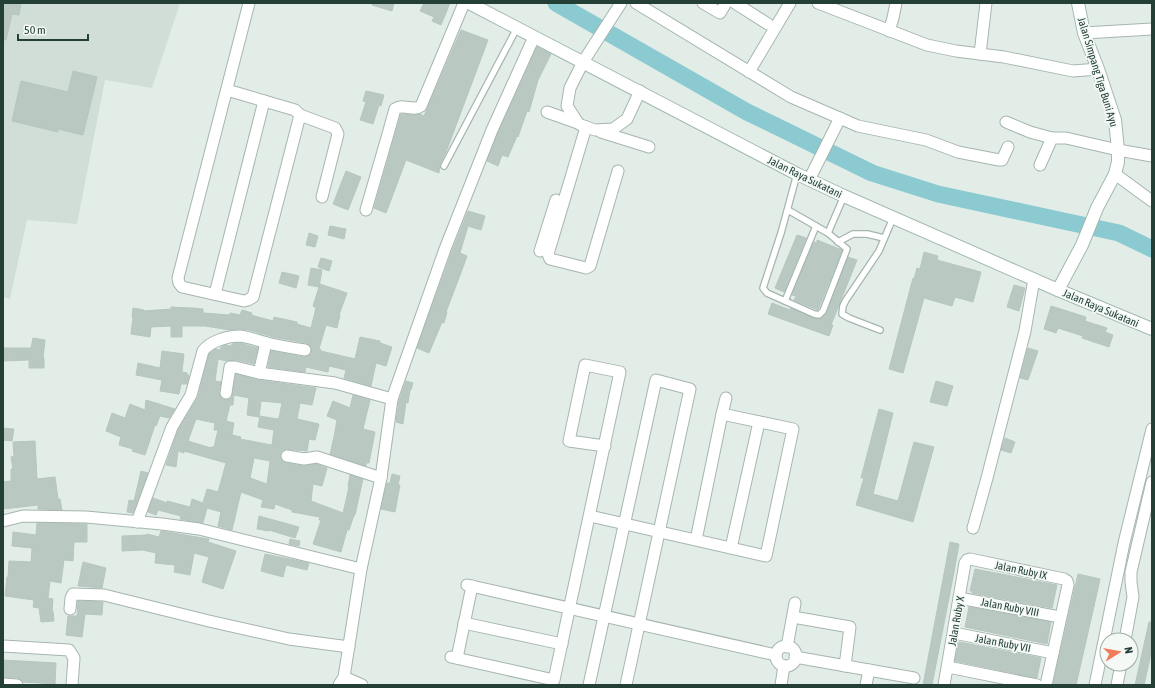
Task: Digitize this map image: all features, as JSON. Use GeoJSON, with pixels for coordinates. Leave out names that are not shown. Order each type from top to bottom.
{"type":"FeatureCollection","features":[{"type":"Feature","properties":{"kind":"main road","name":"Jalan Raya Sukatani"},"geometry":{"type":"LineString","coordinates":[[469,3],[797,174],[893,218],[1152,329]]}},
{"type":"Feature","properties":{"kind":"main road","name":"Jalan Simpang Tiga Buni Ayu"},"geometry":{"type":"LineString","coordinates":[[1058,290],[1082,245],[1097,208],[1115,174],[1118,162],[1115,120],[1084,33],[1078,3]]}},
{"type":"Feature","properties":{"kind":"street"},"geometry":{"type":"LineString","coordinates":[[249,3],[178,278],[182,287],[244,301],[253,297],[300,115]]}},
{"type":"Feature","properties":{"kind":"street"},"geometry":{"type":"LineString","coordinates":[[366,210],[395,109],[399,106],[417,109],[421,106],[464,3]]}},
{"type":"Feature","properties":{"kind":"street"},"geometry":{"type":"LineString","coordinates":[[636,3],[791,97],[858,126],[926,140],[958,152],[978,157],[1002,160],[1008,147]]}},
{"type":"Feature","properties":{"kind":"street"},"geometry":{"type":"LineString","coordinates":[[702,3],[720,13],[726,3]]}},
{"type":"Feature","properties":{"kind":"street"},"geometry":{"type":"LineString","coordinates":[[735,3],[768,24]]}},
{"type":"Feature","properties":{"kind":"street"},"geometry":{"type":"LineString","coordinates":[[749,72],[790,3]]}},
{"type":"Feature","properties":{"kind":"street"},"geometry":{"type":"LineString","coordinates":[[818,3],[927,45],[956,51],[1004,57],[1073,71],[1098,69]]}},
{"type":"Feature","properties":{"kind":"street"},"geometry":{"type":"LineString","coordinates":[[889,31],[896,3]]}},
{"type":"Feature","properties":{"kind":"street"},"geometry":{"type":"LineString","coordinates":[[980,54],[986,3]]}},
{"type":"Feature","properties":{"kind":"street"},"geometry":{"type":"LineString","coordinates":[[620,6],[583,62],[570,88],[567,106],[585,126],[613,129],[627,119],[640,91]]}},
{"type":"Feature","properties":{"kind":"street"},"geometry":{"type":"LineString","coordinates":[[1084,33],[1152,29]]}},
{"type":"Feature","properties":{"kind":"street"},"geometry":{"type":"LineString","coordinates":[[362,685],[342,681],[349,647],[361,569],[381,478],[392,399],[444,249],[492,130],[534,37]]}},
{"type":"Feature","properties":{"kind":"street"},"geometry":{"type":"LineString","coordinates":[[227,90],[295,110],[300,115],[335,128],[338,134],[322,197]]}},
{"type":"Feature","properties":{"kind":"street"},"geometry":{"type":"LineString","coordinates":[[215,294],[264,101]]}},
{"type":"Feature","properties":{"kind":"street"},"geometry":{"type":"LineString","coordinates":[[547,112],[649,147]]}},
{"type":"Feature","properties":{"kind":"street"},"geometry":{"type":"LineString","coordinates":[[810,180],[840,118]]}},
{"type":"Feature","properties":{"kind":"street"},"geometry":{"type":"LineString","coordinates":[[1006,122],[1030,132],[1052,138],[1066,138],[1152,156]]}},
{"type":"Feature","properties":{"kind":"street"},"geometry":{"type":"LineString","coordinates":[[585,126],[548,254],[550,259],[586,268],[590,266],[618,171]]}},
{"type":"Feature","properties":{"kind":"street"},"geometry":{"type":"LineString","coordinates":[[540,251],[585,126]]}},
{"type":"Feature","properties":{"kind":"street"},"geometry":{"type":"LineString","coordinates":[[1040,165],[1052,138]]}},
{"type":"Feature","properties":{"kind":"street"},"geometry":{"type":"LineString","coordinates":[[1115,174],[1152,201]]}},
{"type":"Feature","properties":{"kind":"street"},"geometry":{"type":"LineString","coordinates":[[973,528],[1026,331],[1034,279]]}},
{"type":"Feature","properties":{"kind":"street"},"geometry":{"type":"LineString","coordinates":[[137,522],[172,427],[191,395],[203,351],[209,345],[222,339],[239,336],[266,343],[305,350]]}},
{"type":"Feature","properties":{"kind":"street"},"geometry":{"type":"LineString","coordinates":[[259,373],[266,343]]}},
{"type":"Feature","properties":{"kind":"street"},"geometry":{"type":"LineString","coordinates":[[605,446],[569,441],[585,365],[620,372],[605,446],[590,516],[570,608],[562,644],[554,682],[454,658],[464,623],[469,585],[570,608],[604,616],[776,655]]}},
{"type":"Feature","properties":{"kind":"street"},"geometry":{"type":"LineString","coordinates":[[226,393],[230,367],[235,367],[259,373],[335,383],[392,399]]}},
{"type":"Feature","properties":{"kind":"street"},"geometry":{"type":"LineString","coordinates":[[589,685],[656,380],[690,389],[626,685]]}},
{"type":"Feature","properties":{"kind":"street"},"geometry":{"type":"LineString","coordinates":[[696,540],[726,398]]}},
{"type":"Feature","properties":{"kind":"street"},"geometry":{"type":"LineString","coordinates":[[590,516],[624,525],[766,556],[793,429],[722,414]]}},
{"type":"Feature","properties":{"kind":"street"},"geometry":{"type":"LineString","coordinates":[[730,548],[759,422]]}},
{"type":"Feature","properties":{"kind":"street"},"geometry":{"type":"LineString","coordinates":[[1095,685],[1124,543],[1152,429]]}},
{"type":"Feature","properties":{"kind":"street"},"geometry":{"type":"LineString","coordinates":[[287,456],[304,459],[317,457],[381,478]]}},
{"type":"Feature","properties":{"kind":"street"},"geometry":{"type":"LineString","coordinates":[[1126,632],[1133,597],[1131,572],[1152,482]]}},
{"type":"Feature","properties":{"kind":"street"},"geometry":{"type":"LineString","coordinates":[[3,521],[23,516],[86,517],[199,529],[361,569]]}},
{"type":"Feature","properties":{"kind":"street","name":"Jalan Ruby IX"},"geometry":{"type":"LineString","coordinates":[[970,559],[1064,579],[1067,581],[1068,585],[1060,617]]}},
{"type":"Feature","properties":{"kind":"street","name":"Jalan Ruby X"},"geometry":{"type":"LineString","coordinates":[[944,685],[965,563],[970,559]]}},
{"type":"Feature","properties":{"kind":"street"},"geometry":{"type":"LineString","coordinates":[[1117,577],[1131,582]]}},
{"type":"Feature","properties":{"kind":"street"},"geometry":{"type":"LineString","coordinates":[[70,609],[73,594],[104,595],[289,639],[349,647]]}},
{"type":"Feature","properties":{"kind":"street","name":"Jalan Ruby VIII"},"geometry":{"type":"LineString","coordinates":[[960,598],[1060,617]]}},
{"type":"Feature","properties":{"kind":"street"},"geometry":{"type":"LineString","coordinates":[[787,647],[795,603]]}},
{"type":"Feature","properties":{"kind":"street"},"geometry":{"type":"LineString","coordinates":[[792,617],[850,627],[845,666]]}},
{"type":"Feature","properties":{"kind":"street"},"geometry":{"type":"LineString","coordinates":[[1046,685],[1060,617]]}},
{"type":"Feature","properties":{"kind":"street"},"geometry":{"type":"LineString","coordinates":[[464,623],[562,644]]}},
{"type":"Feature","properties":{"kind":"street","name":"Jalan Ruby VII"},"geometry":{"type":"LineString","coordinates":[[954,633],[1053,653]]}},
{"type":"Feature","properties":{"kind":"street"},"geometry":{"type":"LineString","coordinates":[[3,646],[70,650],[74,658],[72,685]]}},
{"type":"Feature","properties":{"kind":"street"},"geometry":{"type":"LineString","coordinates":[[782,647],[787,647],[792,649],[795,657],[793,663],[784,666],[779,663],[776,655],[778,650],[782,647]]}},
{"type":"Feature","properties":{"kind":"street"},"geometry":{"type":"LineString","coordinates":[[795,657],[869,670],[908,680]]}},
{"type":"Feature","properties":{"kind":"street"},"geometry":{"type":"LineString","coordinates":[[781,685],[784,666]]}},
{"type":"Feature","properties":{"kind":"street"},"geometry":{"type":"LineString","coordinates":[[948,667],[1037,685]]}},
{"type":"Feature","properties":{"kind":"street"},"geometry":{"type":"LineString","coordinates":[[866,685],[869,670]]}},
{"type":"Feature","properties":{"kind":"street"},"geometry":{"type":"LineString","coordinates":[[1117,685],[1119,672]]}},
{"type":"Feature","properties":{"kind":"street"},"geometry":{"type":"LineString","coordinates":[[3,684],[17,685]]}},
{"type":"Feature","properties":{"kind":"lane"},"geometry":{"type":"LineString","coordinates":[[444,166],[517,27]]}},
{"type":"Feature","properties":{"kind":"lane"},"geometry":{"type":"LineString","coordinates":[[788,210],[828,233],[846,248],[847,251],[822,312],[816,315],[767,292],[763,288],[788,210],[797,174]]}},
{"type":"Feature","properties":{"kind":"lane"},"geometry":{"type":"LineString","coordinates":[[828,233],[844,196]]}},
{"type":"Feature","properties":{"kind":"lane"},"geometry":{"type":"LineString","coordinates":[[880,330],[842,314],[843,306],[846,300],[879,251],[893,218]]}},
{"type":"Feature","properties":{"kind":"lane"},"geometry":{"type":"LineString","coordinates":[[785,300],[816,226]]}},
{"type":"Feature","properties":{"kind":"lane"},"geometry":{"type":"LineString","coordinates":[[838,242],[853,234],[867,234],[884,238]]}},
{"type":"Feature","properties":{"kind":"shaded area"},"geometry":{"type":"Polygon","coordinates":[[[3,3],[180,3],[152,88],[105,80],[77,224],[27,220],[10,299],[3,297],[3,3]]]}},
{"type":"Feature","properties":{"kind":"building"},"geometry":{"type":"Polygon","coordinates":[[[3,3],[21,3],[19,15],[12,14],[6,40],[3,40],[3,3]]]}},
{"type":"Feature","properties":{"kind":"building"},"geometry":{"type":"Polygon","coordinates":[[[372,3],[394,3],[392,11],[372,5],[372,3]]]}},
{"type":"Feature","properties":{"kind":"building"},"geometry":{"type":"Polygon","coordinates":[[[424,3],[450,3],[441,25],[432,21],[434,17],[420,11],[424,3]]]}},
{"type":"Feature","properties":{"kind":"building"},"geometry":{"type":"Polygon","coordinates":[[[461,30],[488,40],[446,152],[440,164],[439,173],[406,160],[386,213],[374,208],[401,114],[420,114],[424,116],[461,30]]]}},
{"type":"Feature","properties":{"kind":"building"},"geometry":{"type":"Polygon","coordinates":[[[537,47],[551,54],[538,80],[529,112],[527,111],[518,137],[517,136],[508,157],[502,155],[498,166],[487,161],[537,47]]]}},
{"type":"Feature","properties":{"kind":"building"},"geometry":{"type":"Polygon","coordinates":[[[73,71],[97,77],[83,135],[58,129],[58,132],[12,121],[21,81],[68,92],[73,71]]]}},
{"type":"Feature","properties":{"kind":"building"},"geometry":{"type":"Polygon","coordinates":[[[366,91],[384,95],[373,124],[360,120],[366,102],[363,101],[366,91]]]}},
{"type":"Feature","properties":{"kind":"building"},"geometry":{"type":"Polygon","coordinates":[[[346,171],[361,177],[348,210],[333,204],[346,171]]]}},
{"type":"Feature","properties":{"kind":"building"},"geometry":{"type":"Polygon","coordinates":[[[468,211],[485,216],[481,230],[468,226],[460,253],[467,256],[446,312],[444,323],[442,322],[429,353],[417,348],[468,211]]]}},
{"type":"Feature","properties":{"kind":"building"},"geometry":{"type":"Polygon","coordinates":[[[330,226],[346,229],[344,239],[328,235],[330,226]]]}},
{"type":"Feature","properties":{"kind":"building"},"geometry":{"type":"Polygon","coordinates":[[[309,233],[318,236],[315,247],[306,245],[309,233]]]}},
{"type":"Feature","properties":{"kind":"building"},"geometry":{"type":"Polygon","coordinates":[[[797,235],[806,238],[784,292],[775,288],[797,235]]]}},
{"type":"Feature","properties":{"kind":"building"},"geometry":{"type":"Polygon","coordinates":[[[817,240],[842,250],[818,310],[794,300],[796,296],[792,295],[814,242],[817,243],[817,240]]]}},
{"type":"Feature","properties":{"kind":"building"},"geometry":{"type":"Polygon","coordinates":[[[924,252],[938,256],[937,260],[981,272],[973,302],[955,297],[952,306],[924,298],[903,373],[889,369],[913,278],[914,279],[917,268],[920,269],[924,252]]]}},
{"type":"Feature","properties":{"kind":"building"},"geometry":{"type":"Polygon","coordinates":[[[848,257],[857,260],[831,325],[833,325],[829,336],[768,314],[772,303],[790,310],[791,308],[813,318],[822,318],[827,313],[848,257]]]}},
{"type":"Feature","properties":{"kind":"building"},"geometry":{"type":"Polygon","coordinates":[[[321,258],[332,261],[329,271],[318,267],[321,258]]]}},
{"type":"Feature","properties":{"kind":"building"},"geometry":{"type":"Polygon","coordinates":[[[311,268],[322,270],[319,287],[308,285],[311,268]]]}},
{"type":"Feature","properties":{"kind":"building"},"geometry":{"type":"Polygon","coordinates":[[[282,272],[299,276],[296,288],[279,283],[282,272]]]}},
{"type":"Feature","properties":{"kind":"building"},"geometry":{"type":"Polygon","coordinates":[[[320,284],[347,293],[339,315],[337,328],[326,325],[319,349],[321,351],[355,359],[360,337],[380,341],[380,343],[392,347],[386,366],[376,363],[371,386],[344,378],[346,370],[329,366],[328,372],[306,367],[305,372],[268,367],[271,351],[304,357],[311,354],[311,347],[306,343],[273,337],[249,330],[230,330],[205,326],[182,326],[182,337],[171,337],[171,326],[151,327],[150,337],[131,334],[133,308],[144,311],[171,309],[171,307],[193,308],[203,309],[203,313],[230,315],[230,313],[240,315],[242,310],[252,313],[251,315],[273,321],[274,317],[297,322],[297,324],[311,328],[316,308],[313,306],[320,284]]]}},
{"type":"Feature","properties":{"kind":"building"},"geometry":{"type":"Polygon","coordinates":[[[1014,285],[1025,288],[1019,311],[1007,307],[1014,285]]]}},
{"type":"Feature","properties":{"kind":"building"},"geometry":{"type":"Polygon","coordinates":[[[1051,306],[1086,317],[1085,321],[1107,328],[1105,332],[1113,335],[1109,347],[1082,338],[1083,336],[1058,328],[1056,333],[1044,329],[1051,306]]]}},
{"type":"Feature","properties":{"kind":"building"},"geometry":{"type":"Polygon","coordinates":[[[33,338],[45,340],[43,358],[44,368],[29,368],[29,360],[3,361],[3,348],[31,348],[33,338]]]}},
{"type":"Feature","properties":{"kind":"building"},"geometry":{"type":"Polygon","coordinates":[[[240,343],[258,348],[254,364],[237,360],[227,361],[218,359],[215,381],[221,382],[219,392],[222,399],[228,400],[232,397],[236,374],[258,380],[316,388],[312,405],[300,403],[297,419],[319,424],[315,440],[309,439],[307,451],[285,449],[280,455],[282,461],[286,463],[303,466],[316,464],[327,468],[322,486],[313,484],[311,501],[343,513],[350,475],[363,479],[355,515],[349,530],[347,530],[341,552],[313,544],[321,520],[319,520],[320,517],[292,512],[292,510],[275,504],[274,509],[261,507],[263,500],[241,492],[232,530],[218,526],[221,512],[207,508],[203,523],[180,519],[181,516],[158,510],[156,515],[148,512],[153,498],[167,503],[167,501],[190,507],[192,499],[203,503],[207,489],[218,492],[226,463],[184,451],[184,453],[178,451],[176,467],[166,465],[178,430],[198,397],[209,354],[215,349],[220,350],[222,346],[231,346],[232,344],[240,343]],[[234,395],[233,405],[230,405],[226,421],[234,423],[232,435],[241,437],[240,439],[272,445],[274,430],[258,427],[260,416],[277,419],[279,418],[282,403],[261,401],[259,417],[247,415],[249,398],[234,395]],[[196,419],[188,441],[211,448],[214,447],[218,430],[214,430],[215,423],[196,419]],[[254,458],[250,478],[267,484],[270,461],[254,458]]]}},
{"type":"Feature","properties":{"kind":"building"},"geometry":{"type":"Polygon","coordinates":[[[1028,348],[1038,351],[1028,380],[1020,378],[1028,348]]]}},
{"type":"Feature","properties":{"kind":"building"},"geometry":{"type":"Polygon","coordinates":[[[162,351],[184,354],[182,372],[189,375],[187,384],[181,384],[179,394],[160,391],[162,380],[136,375],[138,363],[160,368],[162,351]]]}},
{"type":"Feature","properties":{"kind":"building"},"geometry":{"type":"Polygon","coordinates":[[[406,381],[413,383],[410,390],[408,403],[406,402],[403,424],[396,422],[399,401],[406,381]]]}},
{"type":"Feature","properties":{"kind":"building"},"geometry":{"type":"Polygon","coordinates":[[[936,381],[953,386],[947,406],[930,402],[936,381]]]}},
{"type":"Feature","properties":{"kind":"building"},"geometry":{"type":"Polygon","coordinates":[[[353,395],[370,400],[363,429],[375,432],[369,463],[366,463],[366,466],[330,454],[337,420],[327,416],[333,401],[350,408],[353,395]]]}},
{"type":"Feature","properties":{"kind":"building"},"geometry":{"type":"Polygon","coordinates":[[[146,400],[175,409],[169,418],[160,416],[156,426],[155,425],[145,455],[132,451],[133,449],[119,445],[121,437],[106,431],[112,413],[125,418],[130,404],[145,410],[146,400]]]}},
{"type":"Feature","properties":{"kind":"building"},"geometry":{"type":"Polygon","coordinates":[[[879,409],[893,413],[873,494],[898,501],[914,442],[934,447],[913,522],[856,505],[864,478],[861,478],[879,409]]]}},
{"type":"Feature","properties":{"kind":"building"},"geometry":{"type":"Polygon","coordinates":[[[3,428],[14,429],[12,441],[3,440],[3,428]]]}},
{"type":"Feature","properties":{"kind":"building"},"geometry":{"type":"Polygon","coordinates":[[[1005,438],[1015,442],[1011,453],[1001,450],[1005,438]]]}},
{"type":"Feature","properties":{"kind":"building"},"geometry":{"type":"Polygon","coordinates":[[[35,441],[37,479],[55,477],[58,499],[60,499],[62,510],[38,509],[38,505],[3,509],[3,482],[11,481],[11,469],[13,469],[11,457],[14,456],[13,442],[35,441]]]}},
{"type":"Feature","properties":{"kind":"building"},"geometry":{"type":"Polygon","coordinates":[[[141,471],[148,473],[133,513],[127,512],[129,500],[134,501],[141,471]]]}},
{"type":"Feature","properties":{"kind":"building"},"geometry":{"type":"Polygon","coordinates":[[[392,474],[400,476],[398,485],[400,485],[395,512],[381,509],[387,483],[390,483],[392,474]]]}},
{"type":"Feature","properties":{"kind":"building"},"geometry":{"type":"Polygon","coordinates":[[[259,516],[299,527],[295,538],[269,530],[257,529],[259,516]]]}},
{"type":"Feature","properties":{"kind":"building"},"geometry":{"type":"Polygon","coordinates":[[[37,523],[87,524],[87,542],[74,542],[73,561],[64,560],[61,583],[50,581],[48,598],[53,599],[52,611],[54,621],[41,622],[39,608],[33,607],[34,600],[5,596],[9,561],[31,562],[32,548],[12,546],[13,532],[36,535],[37,523]]]}},
{"type":"Feature","properties":{"kind":"building"},"geometry":{"type":"Polygon","coordinates":[[[161,531],[209,539],[208,542],[236,551],[223,589],[202,582],[209,557],[194,553],[190,575],[174,572],[175,565],[155,563],[156,553],[143,550],[122,551],[122,536],[147,534],[159,537],[161,531]]]}},
{"type":"Feature","properties":{"kind":"building"},"geometry":{"type":"Polygon","coordinates":[[[290,539],[300,541],[299,546],[289,544],[290,539]]]}},
{"type":"Feature","properties":{"kind":"building"},"geometry":{"type":"Polygon","coordinates":[[[950,542],[959,544],[954,572],[932,685],[923,685],[950,542]]]}},
{"type":"Feature","properties":{"kind":"building"},"geometry":{"type":"Polygon","coordinates":[[[265,554],[309,563],[307,570],[286,565],[283,577],[261,571],[265,554]]]}},
{"type":"Feature","properties":{"kind":"building"},"geometry":{"type":"Polygon","coordinates":[[[83,562],[106,568],[102,588],[78,586],[83,562]]]}},
{"type":"Feature","properties":{"kind":"building"},"geometry":{"type":"Polygon","coordinates":[[[975,569],[1057,585],[1052,608],[972,593],[972,591],[970,591],[975,569]]]}},
{"type":"Feature","properties":{"kind":"building"},"geometry":{"type":"Polygon","coordinates":[[[1078,574],[1100,579],[1097,593],[1076,685],[1053,685],[1078,574]]]}},
{"type":"Feature","properties":{"kind":"building"},"geometry":{"type":"Polygon","coordinates":[[[78,601],[103,602],[102,615],[85,614],[82,637],[66,635],[68,616],[77,616],[78,601]]]}},
{"type":"Feature","properties":{"kind":"building"},"geometry":{"type":"Polygon","coordinates":[[[969,607],[1051,622],[1047,644],[965,627],[969,607]]]}},
{"type":"Feature","properties":{"kind":"building"},"geometry":{"type":"Polygon","coordinates":[[[1149,622],[1152,622],[1152,649],[1144,685],[1135,685],[1149,622]]]}},
{"type":"Feature","properties":{"kind":"building"},"geometry":{"type":"Polygon","coordinates":[[[959,642],[1041,658],[1037,678],[955,661],[959,642]]]}},
{"type":"Feature","properties":{"kind":"building"},"geometry":{"type":"Polygon","coordinates":[[[3,660],[56,663],[55,684],[23,682],[18,678],[3,677],[3,660]]]}},
{"type":"Feature","properties":{"kind":"waterway"},"geometry":{"type":"LineString","coordinates":[[556,3],[747,112],[872,173],[938,194],[1119,233],[1152,249]]}}]}
